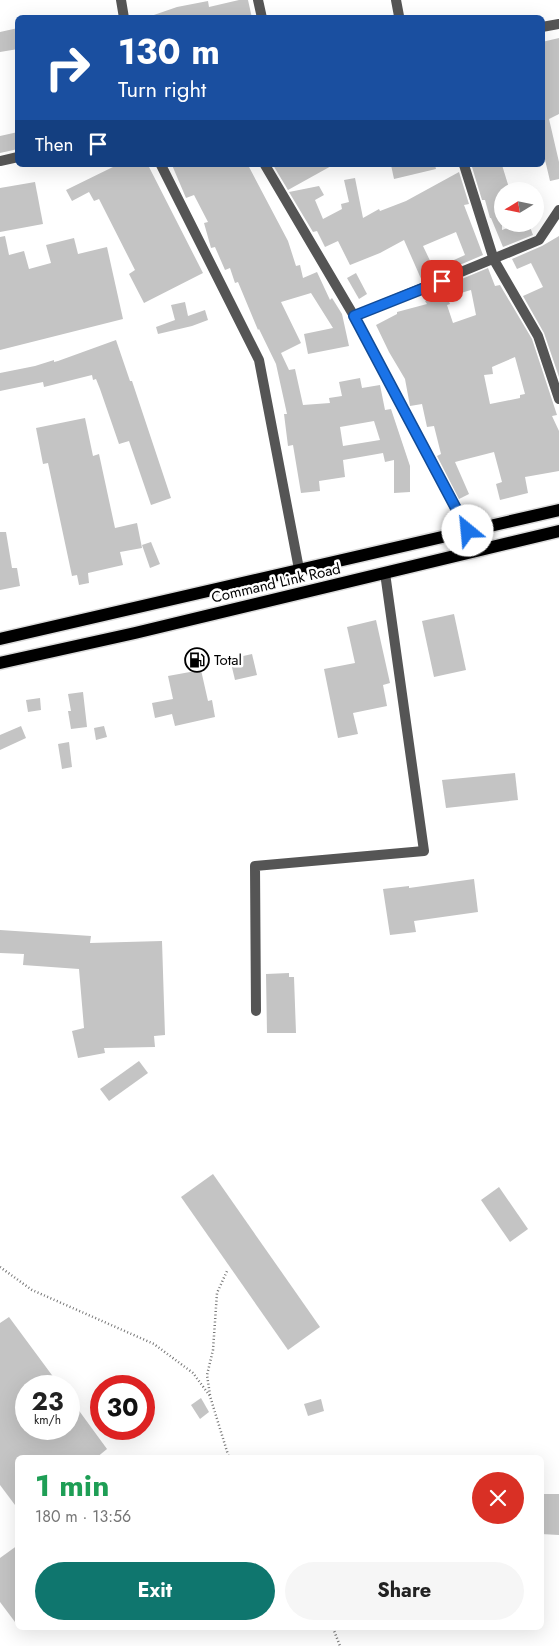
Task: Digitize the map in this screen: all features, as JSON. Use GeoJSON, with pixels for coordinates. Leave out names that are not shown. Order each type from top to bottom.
{"type":"FeatureCollection","features":[{"type":"Feature","properties":{"kind":"main road","name":"Command Link Road"},"geometry":{"type":"LineString","coordinates":[[0,639],[559,510]]}},
{"type":"Feature","properties":{"kind":"main road","name":"Command Link Road"},"geometry":{"type":"LineString","coordinates":[[0,663],[385,574],[559,531]]}},
{"type":"Feature","properties":{"kind":"street"},"geometry":{"type":"LineString","coordinates":[[121,0],[124,15]]}},
{"type":"Feature","properties":{"kind":"street"},"geometry":{"type":"LineString","coordinates":[[258,0],[261,15]]}},
{"type":"Feature","properties":{"kind":"street"},"geometry":{"type":"LineString","coordinates":[[396,0],[399,15]]}},
{"type":"Feature","properties":{"kind":"street"},"geometry":{"type":"LineString","coordinates":[[545,26],[559,24]]}},
{"type":"Feature","properties":{"kind":"street"},"geometry":{"type":"LineString","coordinates":[[0,161],[15,158]]}},
{"type":"Feature","properties":{"kind":"street"},"geometry":{"type":"LineString","coordinates":[[162,167],[259,360],[299,569]]}},
{"type":"Feature","properties":{"kind":"street"},"geometry":{"type":"LineString","coordinates":[[266,167],[354,316],[468,531]]}},
{"type":"Feature","properties":{"kind":"street"},"geometry":{"type":"LineString","coordinates":[[465,167],[494,260],[538,336],[559,399]]}},
{"type":"Feature","properties":{"kind":"street"},"geometry":{"type":"LineString","coordinates":[[354,316],[539,240],[559,210]]}},
{"type":"Feature","properties":{"kind":"street"},"geometry":{"type":"LineString","coordinates":[[256,1011],[255,866],[424,851],[385,574]]}},
{"type":"Feature","properties":{"kind":"path"},"geometry":{"type":"LineString","coordinates":[[0,1267],[32,1290],[154,1344],[192,1373],[210,1396]]}},
{"type":"Feature","properties":{"kind":"path"},"geometry":{"type":"LineString","coordinates":[[227,1271],[217,1293],[213,1350],[207,1375],[210,1396],[228,1455]]}},
{"type":"Feature","properties":{"kind":"path"},"geometry":{"type":"LineString","coordinates":[[334,1630],[340,1646]]}},
{"type":"Feature","properties":{"kind":"building"},"geometry":{"type":"Polygon","coordinates":[[[239,0],[248,0],[251,15],[154,15],[177,7],[208,1],[209,7],[239,0]]]}},
{"type":"Feature","properties":{"kind":"building"},"geometry":{"type":"Polygon","coordinates":[[[15,29],[15,50],[0,52],[0,32],[15,29]]]}},
{"type":"Feature","properties":{"kind":"building"},"geometry":{"type":"Polygon","coordinates":[[[559,38],[559,114],[549,119],[559,162],[559,179],[550,181],[545,160],[545,41],[559,38]]]}},
{"type":"Feature","properties":{"kind":"building"},"geometry":{"type":"Polygon","coordinates":[[[15,133],[15,150],[0,153],[0,136],[15,133]]]}},
{"type":"Feature","properties":{"kind":"building"},"geometry":{"type":"Polygon","coordinates":[[[113,167],[149,167],[203,273],[144,303],[129,274],[135,270],[99,199],[94,201],[89,192],[72,201],[66,190],[113,167]]]}},
{"type":"Feature","properties":{"kind":"building"},"geometry":{"type":"Polygon","coordinates":[[[173,167],[249,167],[288,241],[296,266],[300,265],[303,278],[317,272],[330,300],[332,298],[342,314],[349,346],[308,354],[304,334],[333,328],[311,293],[281,302],[301,343],[281,353],[289,370],[295,369],[303,405],[330,403],[329,398],[342,396],[339,382],[360,378],[362,388],[380,385],[385,410],[391,409],[410,466],[410,492],[394,493],[394,460],[385,462],[383,453],[343,460],[345,477],[319,481],[320,491],[301,493],[293,445],[288,446],[284,414],[287,414],[276,364],[258,330],[238,282],[235,283],[230,268],[225,270],[215,247],[211,248],[204,223],[208,222],[194,195],[186,198],[173,167]],[[374,421],[340,427],[343,446],[380,440],[374,421]]]}},
{"type":"Feature","properties":{"kind":"building"},"geometry":{"type":"Polygon","coordinates":[[[274,167],[329,167],[288,190],[274,167]]]}},
{"type":"Feature","properties":{"kind":"building"},"geometry":{"type":"Polygon","coordinates":[[[391,167],[436,167],[436,169],[394,179],[391,167]]]}},
{"type":"Feature","properties":{"kind":"building"},"geometry":{"type":"Polygon","coordinates":[[[472,167],[503,167],[507,182],[494,182],[494,225],[485,200],[482,200],[472,167]]]}},
{"type":"Feature","properties":{"kind":"building"},"geometry":{"type":"Polygon","coordinates":[[[459,172],[469,204],[464,205],[483,255],[422,281],[404,240],[380,253],[350,265],[338,241],[325,247],[317,231],[313,232],[289,192],[319,186],[324,195],[315,200],[323,219],[342,209],[341,204],[349,202],[344,180],[355,178],[363,218],[379,209],[380,211],[406,201],[459,172]],[[456,232],[423,246],[434,269],[465,255],[456,232]]]}},
{"type":"Feature","properties":{"kind":"building"},"geometry":{"type":"Polygon","coordinates":[[[35,182],[43,224],[0,232],[0,188],[35,182]]]}},
{"type":"Feature","properties":{"kind":"building"},"geometry":{"type":"Polygon","coordinates":[[[497,232],[532,232],[533,235],[503,247],[497,232]]]}},
{"type":"Feature","properties":{"kind":"building"},"geometry":{"type":"Polygon","coordinates":[[[5,236],[9,255],[24,251],[29,269],[51,263],[46,245],[74,238],[78,254],[107,247],[123,319],[0,350],[0,237],[5,236]]]}},
{"type":"Feature","properties":{"kind":"building"},"geometry":{"type":"Polygon","coordinates":[[[559,236],[559,377],[544,333],[523,296],[543,287],[531,263],[517,269],[512,259],[542,246],[559,236]]]}},
{"type":"Feature","properties":{"kind":"building"},"geometry":{"type":"Polygon","coordinates":[[[488,268],[495,286],[500,285],[532,339],[557,415],[552,416],[559,431],[559,471],[525,477],[528,493],[500,500],[496,484],[502,482],[494,452],[455,462],[469,494],[459,499],[437,456],[441,454],[434,426],[427,427],[422,404],[410,406],[405,379],[376,325],[397,314],[397,312],[427,304],[425,301],[430,298],[428,293],[488,268]],[[471,290],[447,297],[450,304],[447,305],[453,323],[476,315],[471,290]],[[515,357],[492,367],[493,374],[484,375],[490,404],[520,398],[520,395],[525,394],[515,357]]]}},
{"type":"Feature","properties":{"kind":"building"},"geometry":{"type":"Polygon","coordinates":[[[356,273],[367,294],[359,299],[347,278],[356,273]]]}},
{"type":"Feature","properties":{"kind":"building"},"geometry":{"type":"Polygon","coordinates":[[[185,302],[188,316],[205,310],[208,320],[158,334],[156,327],[175,320],[171,305],[185,302]]]}},
{"type":"Feature","properties":{"kind":"building"},"geometry":{"type":"Polygon","coordinates":[[[116,340],[130,381],[132,381],[171,498],[151,505],[129,441],[119,444],[100,389],[96,379],[93,380],[92,375],[44,387],[43,382],[0,391],[0,373],[54,360],[54,362],[58,361],[116,340]]]}},
{"type":"Feature","properties":{"kind":"building"},"geometry":{"type":"Polygon","coordinates":[[[85,418],[93,456],[99,454],[115,528],[137,523],[142,548],[120,552],[123,565],[88,573],[89,583],[79,585],[77,575],[72,576],[48,463],[43,464],[36,428],[85,418]]]}},
{"type":"Feature","properties":{"kind":"building"},"geometry":{"type":"Polygon","coordinates":[[[0,532],[6,532],[12,568],[17,568],[20,586],[0,590],[0,532]]]}},
{"type":"Feature","properties":{"kind":"building"},"geometry":{"type":"Polygon","coordinates":[[[151,542],[160,564],[150,568],[142,545],[151,542]]]}},
{"type":"Feature","properties":{"kind":"building"},"geometry":{"type":"Polygon","coordinates":[[[454,614],[466,670],[434,677],[422,621],[454,614]]]}},
{"type":"Feature","properties":{"kind":"building"},"geometry":{"type":"Polygon","coordinates":[[[376,620],[390,683],[383,685],[387,706],[353,713],[358,734],[338,738],[324,669],[355,663],[347,627],[376,620]]]}},
{"type":"Feature","properties":{"kind":"building"},"geometry":{"type":"Polygon","coordinates":[[[252,654],[257,675],[235,680],[230,659],[252,654]]]}},
{"type":"Feature","properties":{"kind":"building"},"geometry":{"type":"Polygon","coordinates":[[[201,670],[208,701],[212,700],[215,717],[175,726],[172,714],[155,718],[152,703],[173,699],[168,676],[201,670]]]}},
{"type":"Feature","properties":{"kind":"building"},"geometry":{"type":"Polygon","coordinates":[[[83,692],[87,727],[71,729],[68,711],[71,711],[68,694],[83,692]]]}},
{"type":"Feature","properties":{"kind":"building"},"geometry":{"type":"Polygon","coordinates":[[[40,698],[41,710],[28,712],[26,700],[40,698]]]}},
{"type":"Feature","properties":{"kind":"building"},"geometry":{"type":"Polygon","coordinates":[[[21,726],[26,738],[0,750],[0,735],[21,726]]]}},
{"type":"Feature","properties":{"kind":"building"},"geometry":{"type":"Polygon","coordinates":[[[104,726],[107,737],[96,740],[94,728],[104,726]]]}},
{"type":"Feature","properties":{"kind":"building"},"geometry":{"type":"Polygon","coordinates":[[[69,742],[72,767],[62,769],[58,744],[69,742]]]}},
{"type":"Feature","properties":{"kind":"building"},"geometry":{"type":"Polygon","coordinates":[[[515,773],[518,800],[446,808],[442,780],[515,773]]]}},
{"type":"Feature","properties":{"kind":"building"},"geometry":{"type":"Polygon","coordinates":[[[474,879],[478,912],[414,921],[416,932],[390,935],[383,889],[409,886],[409,888],[474,879]]]}},
{"type":"Feature","properties":{"kind":"building"},"geometry":{"type":"Polygon","coordinates":[[[0,930],[91,936],[90,943],[162,941],[165,1035],[154,1036],[155,1047],[104,1048],[105,1053],[78,1058],[72,1031],[84,1028],[79,969],[23,965],[24,954],[0,953],[0,930]]]}},
{"type":"Feature","properties":{"kind":"building"},"geometry":{"type":"Polygon","coordinates":[[[289,973],[289,977],[294,977],[296,1033],[267,1033],[266,974],[289,973]]]}},
{"type":"Feature","properties":{"kind":"building"},"geometry":{"type":"Polygon","coordinates":[[[139,1061],[148,1073],[109,1101],[100,1089],[139,1061]]]}},
{"type":"Feature","properties":{"kind":"building"},"geometry":{"type":"Polygon","coordinates":[[[213,1174],[320,1327],[288,1350],[181,1197],[213,1174]]]}},
{"type":"Feature","properties":{"kind":"building"},"geometry":{"type":"Polygon","coordinates":[[[499,1187],[528,1229],[510,1242],[481,1200],[499,1187]]]}},
{"type":"Feature","properties":{"kind":"building"},"geometry":{"type":"Polygon","coordinates":[[[9,1317],[52,1375],[15,1375],[15,1440],[80,1440],[80,1412],[90,1426],[90,1440],[100,1440],[107,1449],[100,1455],[15,1455],[15,1505],[0,1485],[0,1323],[9,1317]]]}},
{"type":"Feature","properties":{"kind":"building"},"geometry":{"type":"Polygon","coordinates":[[[201,1398],[209,1412],[200,1419],[191,1405],[201,1398]]]}},
{"type":"Feature","properties":{"kind":"building"},"geometry":{"type":"Polygon","coordinates":[[[321,1399],[324,1411],[308,1416],[304,1404],[321,1399]]]}},
{"type":"Feature","properties":{"kind":"building"},"geometry":{"type":"Polygon","coordinates":[[[544,1494],[559,1494],[559,1535],[544,1534],[544,1494]]]}},
{"type":"Feature","properties":{"kind":"building"},"geometry":{"type":"Polygon","coordinates":[[[15,1547],[15,1622],[0,1602],[0,1558],[15,1547]]]}},
{"type":"Feature","properties":{"kind":"place","name":"Total"},"geometry":{"type":"Point","coordinates":[197,660]}},
{"type":"Feature","properties":{"kind":"route"},"geometry":{"type":"LineString","coordinates":[[442,281],[354,316],[468,531]]}}]}
